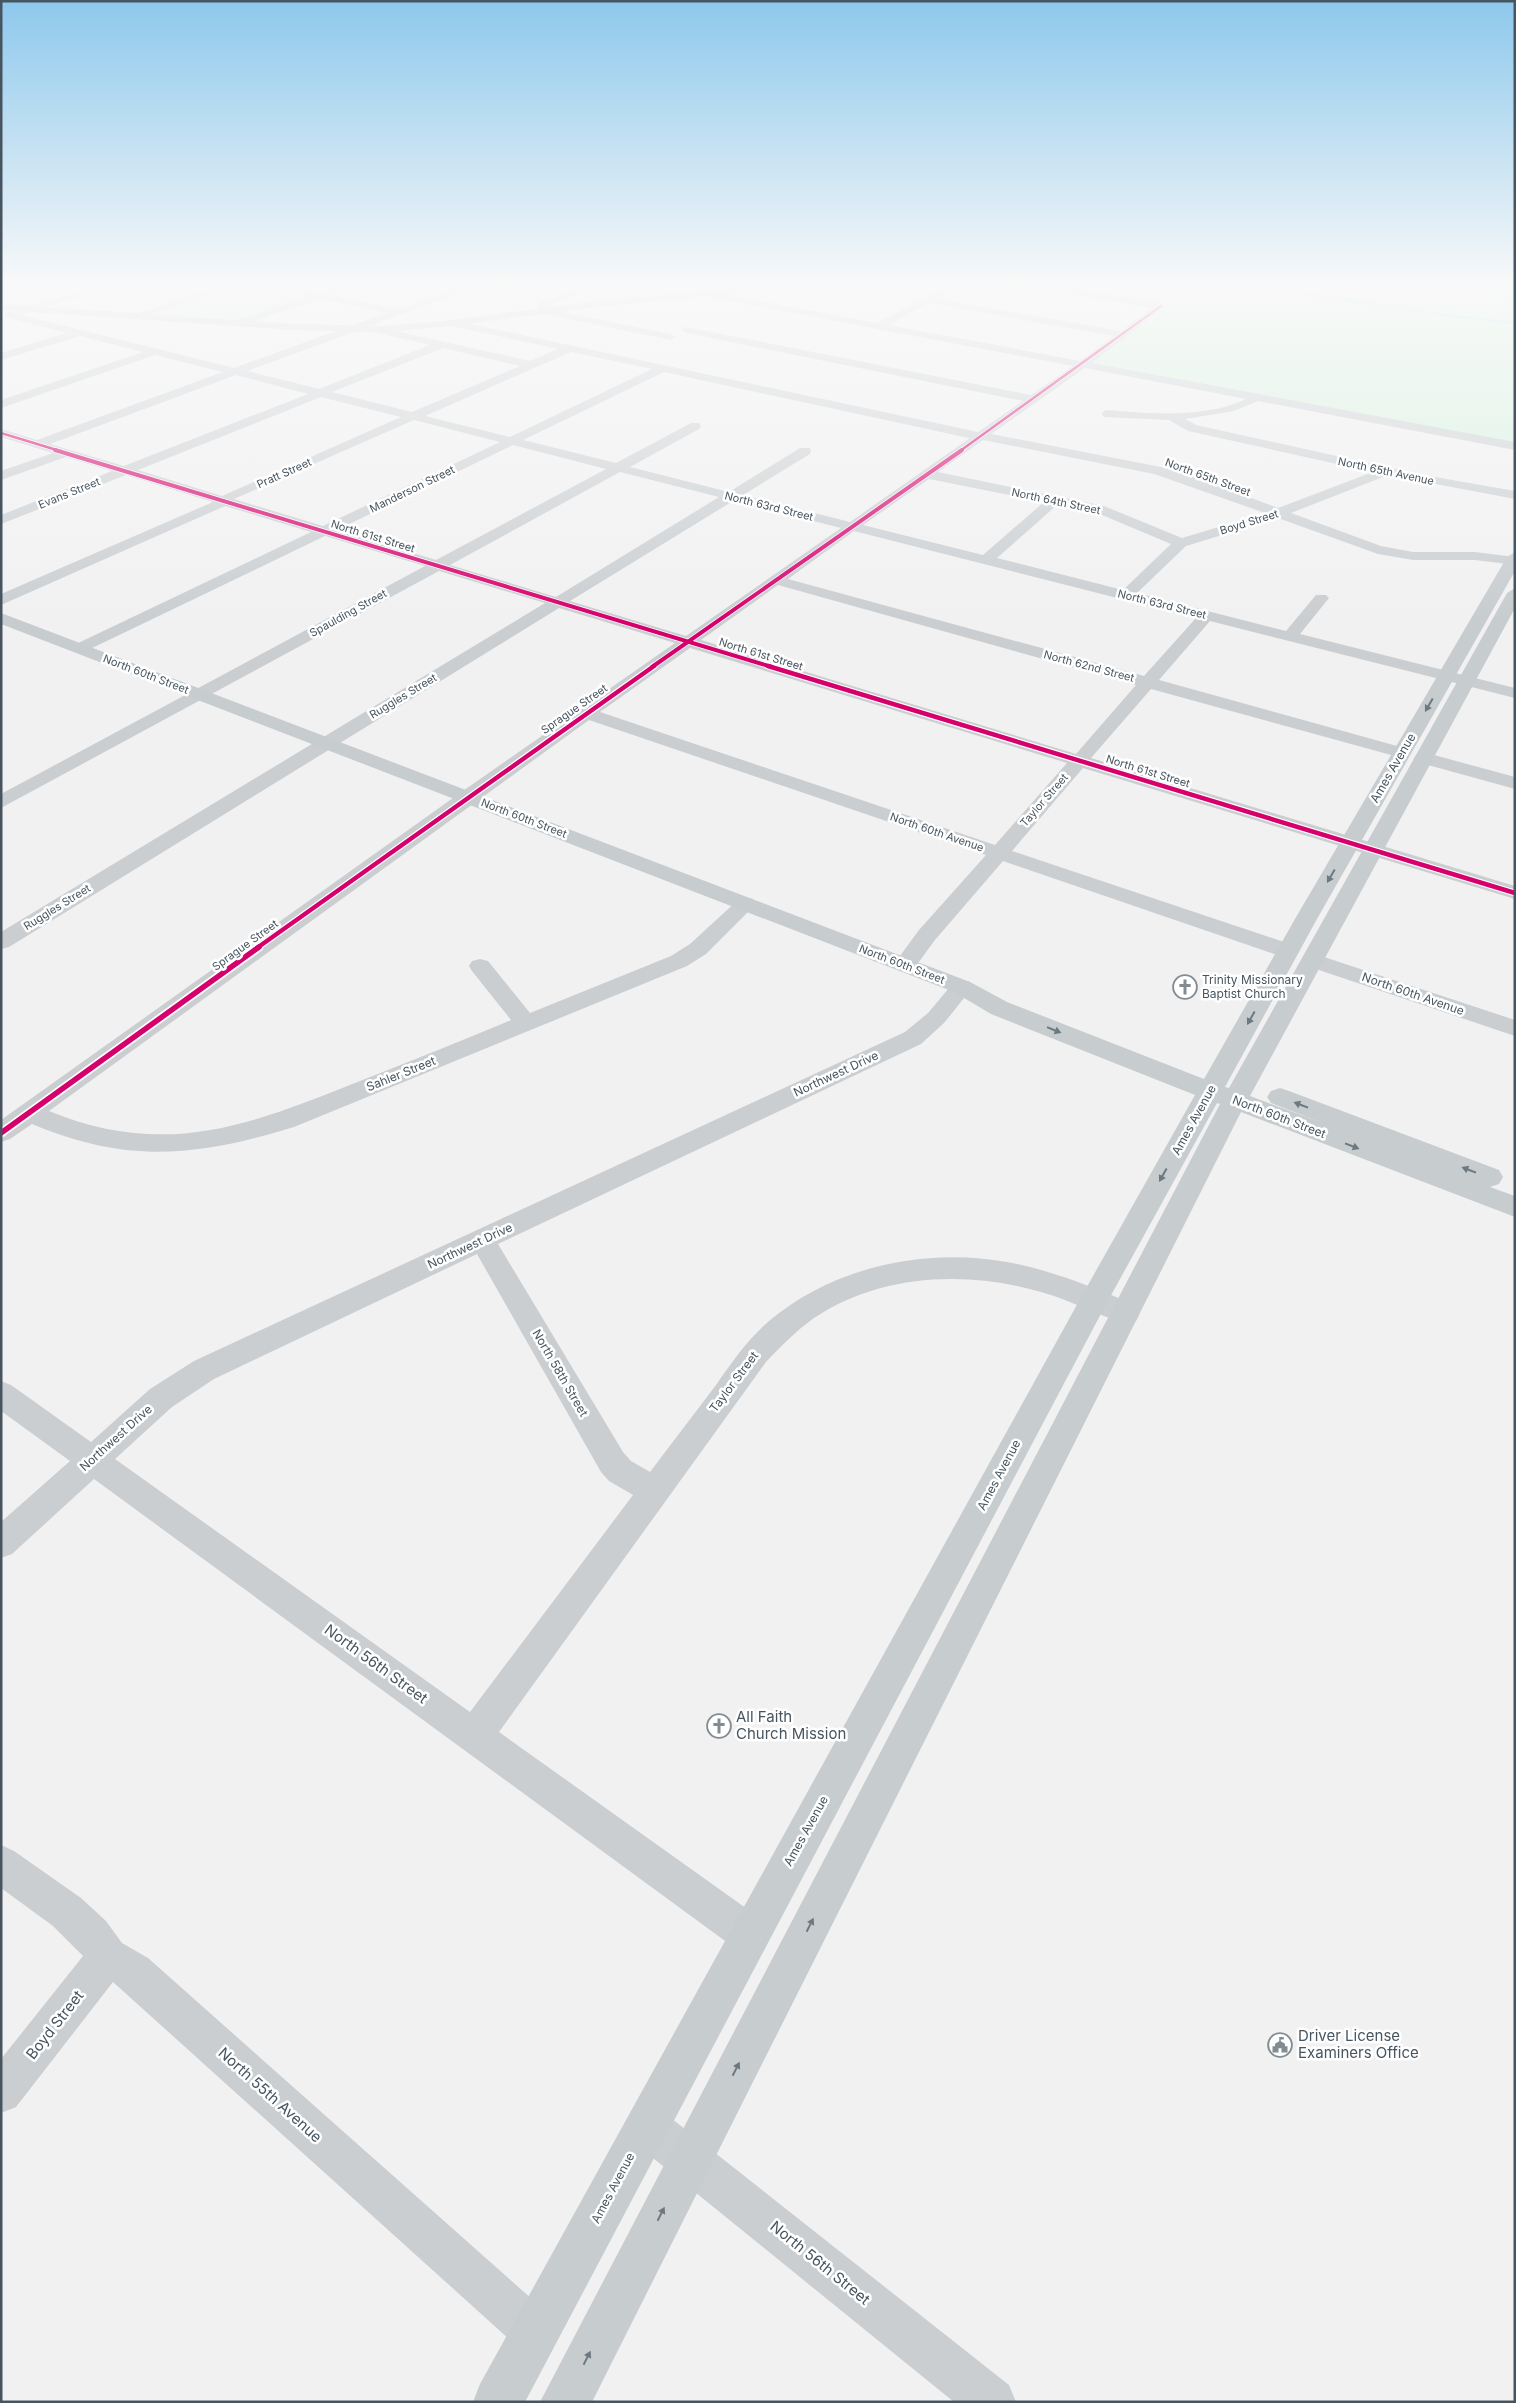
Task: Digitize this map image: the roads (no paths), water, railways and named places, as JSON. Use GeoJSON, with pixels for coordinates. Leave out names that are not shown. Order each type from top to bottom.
{"type":"FeatureCollection","features":[{"type":"Feature","properties":{"kind":"main road","name":"Ames Avenue"},"geometry":{"type":"LineString","coordinates":[[498,2402],[1094,1300],[1228,1088],[1456,678],[1514,560]]}},
{"type":"Feature","properties":{"kind":"main road","name":"Ames Avenue"},"geometry":{"type":"LineString","coordinates":[[1456,678],[1511,608]]}},
{"type":"Feature","properties":{"kind":"main road","name":"North 60th Street"},"geometry":{"type":"LineString","coordinates":[[1,618],[962,987],[999,1008],[1515,1187]]}},
{"type":"Feature","properties":{"kind":"main road","name":"Ames Avenue"},"geometry":{"type":"LineString","coordinates":[[565,2402],[1126,1313],[1228,1088]]}},
{"type":"Feature","properties":{"kind":"main road","name":"North 60th Street"},"geometry":{"type":"LineString","coordinates":[[1228,1088],[1515,1207]]}},
{"type":"Feature","properties":{"kind":"street"},"geometry":{"type":"LineString","coordinates":[[1,404],[24,396]]}},
{"type":"Feature","properties":{"kind":"street"},"geometry":{"type":"LineString","coordinates":[[37,444],[167,396]]}},
{"type":"Feature","properties":{"kind":"street","name":"Evans Street"},"geometry":{"type":"LineString","coordinates":[[1,520],[314,396]]}},
{"type":"Feature","properties":{"kind":"street","name":"North 63rd Street"},"geometry":{"type":"LineString","coordinates":[[335,396],[1515,693]]}},
{"type":"Feature","properties":{"kind":"street","name":"Pratt Street"},"geometry":{"type":"LineString","coordinates":[[1,600],[459,396]]}},
{"type":"Feature","properties":{"kind":"street","name":"Manderson Street"},"geometry":{"type":"LineString","coordinates":[[80,648],[605,396]]}},
{"type":"Feature","properties":{"kind":"street","name":"North 65th Street"},"geometry":{"type":"LineString","coordinates":[[791,396],[980,436],[1156,470],[1196,482],[1378,550],[1413,556],[1476,556],[1514,560]]}},
{"type":"Feature","properties":{"kind":"street"},"geometry":{"type":"LineString","coordinates":[[1019,396],[1033,399]]}},
{"type":"Feature","properties":{"kind":"street","name":"Sprague Street"},"geometry":{"type":"LineString","coordinates":[[1,1134],[467,797],[1037,396]]}},
{"type":"Feature","properties":{"kind":"street"},"geometry":{"type":"LineString","coordinates":[[1245,396],[1515,446]]}},
{"type":"Feature","properties":{"kind":"street"},"geometry":{"type":"LineString","coordinates":[[1108,414],[1173,418],[1239,406],[1255,398]]}},
{"type":"Feature","properties":{"kind":"street","name":"North 65th Avenue"},"geometry":{"type":"LineString","coordinates":[[1173,418],[1192,428],[1387,472],[1515,495]]}},
{"type":"Feature","properties":{"kind":"street","name":"Spaulding Street"},"geometry":{"type":"LineString","coordinates":[[1,802],[435,565],[695,426]]}},
{"type":"Feature","properties":{"kind":"street","name":"North 61st Street"},"geometry":{"type":"LineString","coordinates":[[1,433],[1515,893]]}},
{"type":"Feature","properties":{"kind":"street","name":"Ruggles Street"},"geometry":{"type":"LineString","coordinates":[[1,942],[805,450]]}},
{"type":"Feature","properties":{"kind":"street"},"geometry":{"type":"LineString","coordinates":[[1,476],[65,453]]}},
{"type":"Feature","properties":{"kind":"street","name":"Boyd Street"},"geometry":{"type":"LineString","coordinates":[[1126,595],[1181,543],[1278,514],[1387,472]]}},
{"type":"Feature","properties":{"kind":"street","name":"North 64th Street"},"geometry":{"type":"LineString","coordinates":[[926,474],[1055,499],[1110,513],[1181,543]]}},
{"type":"Feature","properties":{"kind":"street"},"geometry":{"type":"LineString","coordinates":[[986,560],[1055,499]]}},
{"type":"Feature","properties":{"kind":"street","name":"North 62nd Street"},"geometry":{"type":"LineString","coordinates":[[776,580],[1515,783]]}},
{"type":"Feature","properties":{"kind":"street"},"geometry":{"type":"LineString","coordinates":[[1290,636],[1321,598]]}},
{"type":"Feature","properties":{"kind":"street","name":"Taylor Street"},"geometry":{"type":"LineString","coordinates":[[905,965],[927,935],[1206,616]]}},
{"type":"Feature","properties":{"kind":"street","name":"North 60th Avenue"},"geometry":{"type":"LineString","coordinates":[[586,713],[1515,1028]]}},
{"type":"Feature","properties":{"kind":"street","name":"Sahler Street"},"geometry":{"type":"LineString","coordinates":[[30,1113],[75,1132],[122,1142],[172,1144],[231,1136],[285,1121],[691,955],[746,903]]}},
{"type":"Feature","properties":{"kind":"street"},"geometry":{"type":"LineString","coordinates":[[480,966],[526,1023]]}},
{"type":"Feature","properties":{"kind":"street","name":"Northwest Drive"},"geometry":{"type":"LineString","coordinates":[[1,1543],[161,1398],[182,1383],[913,1038],[936,1018],[962,987]]}},
{"type":"Feature","properties":{"kind":"street","name":"North 58th Street"},"geometry":{"type":"LineString","coordinates":[[482,1240],[612,1462],[620,1471],[654,1491]]}},
{"type":"Feature","properties":{"kind":"street","name":"Taylor Street"},"geometry":{"type":"LineString","coordinates":[[475,1735],[771,1335],[789,1319],[829,1295],[884,1275],[915,1270],[950,1268],[1006,1273],[1094,1300],[1126,1313]]}},
{"type":"Feature","properties":{"kind":"street","name":"North 56th Street"},"geometry":{"type":"LineString","coordinates":[[1,1394],[750,1935]]}},
{"type":"Feature","properties":{"kind":"street","name":"North 55th Avenue"},"geometry":{"type":"LineString","coordinates":[[1,1864],[67,1912],[92,1936],[108,1957],[134,1972],[535,2332]]}},
{"type":"Feature","properties":{"kind":"street","name":"Boyd Street"},"geometry":{"type":"LineString","coordinates":[[1,2092],[38,2048],[108,1957]]}},
{"type":"Feature","properties":{"kind":"street","name":"North 56th Street"},"geometry":{"type":"LineString","coordinates":[[647,2126],[992,2402]]}},
{"type":"Feature","properties":{"kind":"place","name":"Trinity Missionary Baptist Church"},"geometry":{"type":"Point","coordinates":[1185,987]}},
{"type":"Feature","properties":{"kind":"place","name":"All Faith Church Mission"},"geometry":{"type":"Point","coordinates":[719,1726]}},
{"type":"Feature","properties":{"kind":"place","name":"Driver License Examiners Office"},"geometry":{"type":"Point","coordinates":[1280,2045]}}]}
